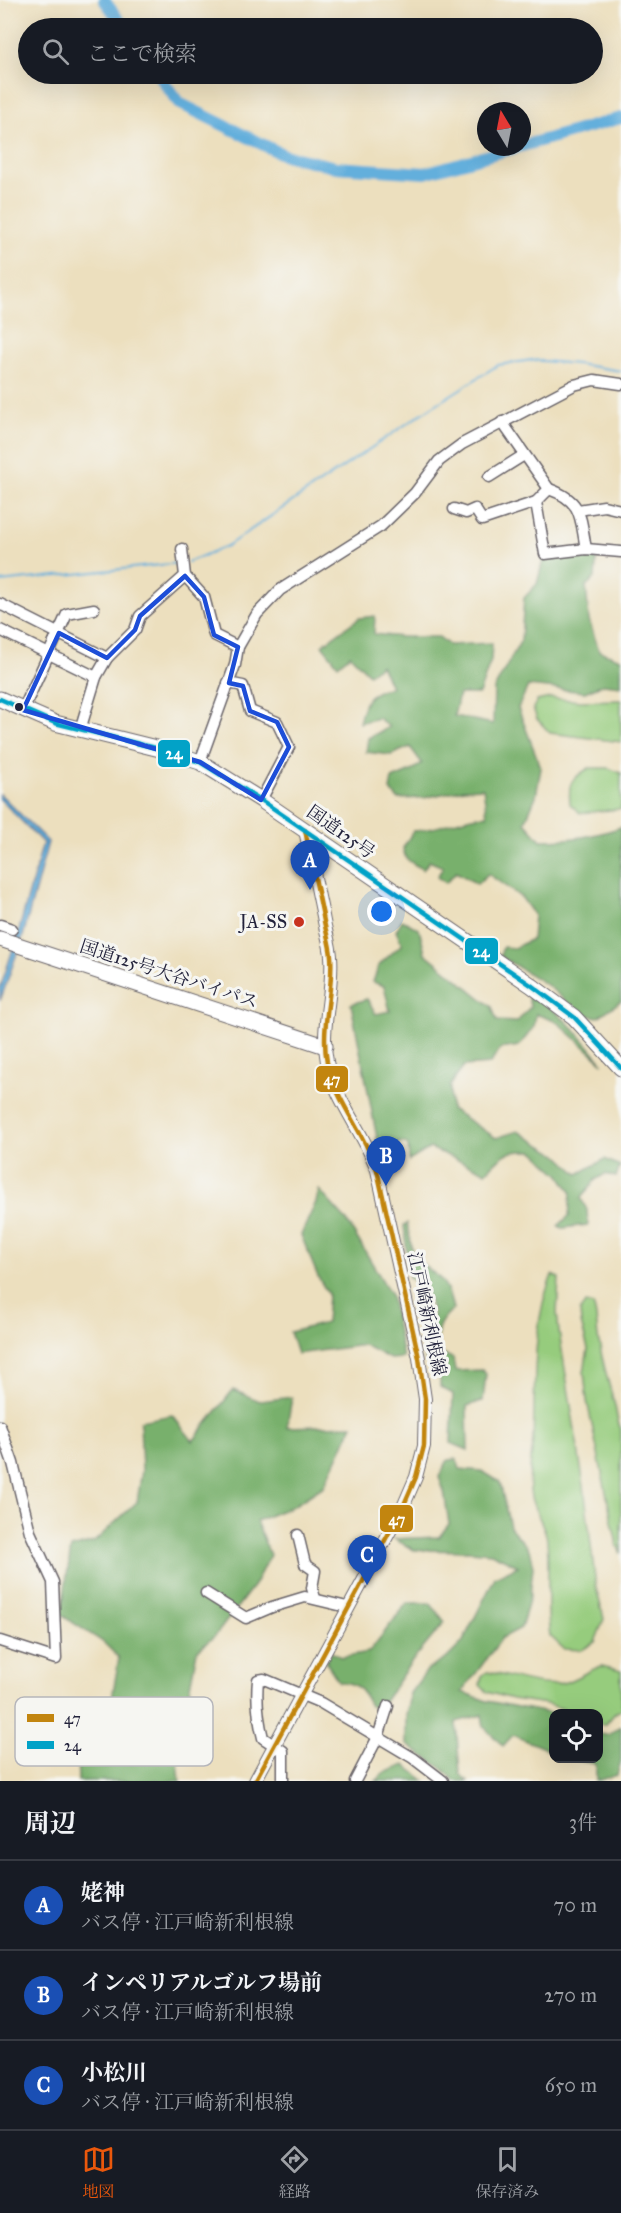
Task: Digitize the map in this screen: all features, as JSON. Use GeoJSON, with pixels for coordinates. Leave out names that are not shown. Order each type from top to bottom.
{"type":"FeatureCollection","features":[{"type":"Feature","properties":{"kind":"highway","name":"国道125号"},"geometry":{"type":"LineString","coordinates":[[0,699],[55,723],[160,749],[200,762],[261,800],[531,985],[574,1017],[621,1068]]}},
{"type":"Feature","properties":{"kind":"highway","name":"国道125号大谷バイパス"},"geometry":{"type":"LineString","coordinates":[[6,934],[326,1046]]}},
{"type":"Feature","properties":{"kind":"main road","name":"江戸崎新利根線"},"geometry":{"type":"LineString","coordinates":[[255,1781],[347,1607],[387,1538],[416,1477],[425,1439],[425,1399],[419,1358],[377,1170],[370,1149],[346,1110],[336,1088],[327,1060],[325,1031],[331,984],[331,955],[305,830]]}},
{"type":"Feature","properties":{"kind":"street"},"geometry":{"type":"LineString","coordinates":[[200,762],[235,665],[238,647],[257,614],[280,590],[381,526],[415,493],[439,461],[462,444],[574,385],[594,380],[621,384]]}},
{"type":"Feature","properties":{"kind":"street"},"geometry":{"type":"LineString","coordinates":[[501,422],[549,489],[565,495],[578,510],[585,549]]}},
{"type":"Feature","properties":{"kind":"street"},"geometry":{"type":"LineString","coordinates":[[489,477],[524,455]]}},
{"type":"Feature","properties":{"kind":"street"},"geometry":{"type":"LineString","coordinates":[[454,509],[466,513],[475,509],[482,520],[536,502],[549,489]]}},
{"type":"Feature","properties":{"kind":"street"},"geometry":{"type":"LineString","coordinates":[[536,502],[545,554],[585,549],[621,552]]}},
{"type":"Feature","properties":{"kind":"street"},"geometry":{"type":"LineString","coordinates":[[578,510],[604,506],[621,510]]}},
{"type":"Feature","properties":{"kind":"street"},"geometry":{"type":"LineString","coordinates":[[182,549],[185,576],[204,597],[214,635],[238,647]]}},
{"type":"Feature","properties":{"kind":"street"},"geometry":{"type":"LineString","coordinates":[[80,730],[96,677],[107,658],[135,630],[140,616],[185,576]]}},
{"type":"Feature","properties":{"kind":"street"},"geometry":{"type":"LineString","coordinates":[[0,604],[107,658]]}},
{"type":"Feature","properties":{"kind":"street"},"geometry":{"type":"LineString","coordinates":[[23,710],[67,614],[94,609]]}},
{"type":"Feature","properties":{"kind":"street"},"geometry":{"type":"LineString","coordinates":[[0,630],[96,677]]}},
{"type":"Feature","properties":{"kind":"street"},"geometry":{"type":"LineString","coordinates":[[228,683],[243,686],[250,711],[276,722],[289,747],[261,800]]}},
{"type":"Feature","properties":{"kind":"street"},"geometry":{"type":"LineString","coordinates":[[0,925],[6,934]]}},
{"type":"Feature","properties":{"kind":"street"},"geometry":{"type":"LineString","coordinates":[[0,1426],[13,1463],[30,1532],[53,1582],[56,1659],[0,1641]]}},
{"type":"Feature","properties":{"kind":"street"},"geometry":{"type":"LineString","coordinates":[[298,1535],[305,1564],[315,1570],[312,1588],[315,1598]]}},
{"type":"Feature","properties":{"kind":"street"},"geometry":{"type":"LineString","coordinates":[[206,1593],[246,1618],[306,1597],[347,1607]]}},
{"type":"Feature","properties":{"kind":"street"},"geometry":{"type":"LineString","coordinates":[[284,1781],[283,1751],[264,1738],[259,1720],[256,1697],[258,1680],[264,1679],[321,1702],[413,1758],[443,1781]]}},
{"type":"Feature","properties":{"kind":"street"},"geometry":{"type":"LineString","coordinates":[[355,1781],[378,1737],[388,1706]]}},
{"type":"Feature","properties":{"kind":"highlighted area"},"geometry":{"type":"Polygon","coordinates":[[[185,576],[204,597],[214,635],[238,647],[229,683],[243,686],[250,711],[277,722],[289,747],[261,800],[200,762],[23,710],[59,633],[107,658],[135,630],[140,616],[185,576]]]}},
{"type":"Feature","properties":{"kind":"green space"},"geometry":{"type":"Polygon","coordinates":[[[597,552],[595,578],[586,586],[589,620],[599,651],[621,659],[621,686],[603,684],[585,692],[528,686],[518,708],[541,768],[536,796],[525,822],[541,840],[582,837],[621,827],[621,1001],[598,1017],[581,1014],[547,985],[500,956],[503,947],[514,948],[532,939],[534,915],[522,898],[488,874],[477,884],[456,872],[446,883],[437,877],[443,867],[429,861],[423,870],[406,859],[403,848],[413,831],[487,815],[483,788],[464,789],[424,798],[398,799],[390,790],[392,779],[411,771],[422,763],[410,747],[391,755],[366,752],[368,738],[389,727],[378,718],[359,723],[365,703],[371,695],[391,687],[381,665],[369,674],[350,655],[338,665],[322,645],[359,618],[375,616],[374,634],[439,637],[449,645],[492,643],[491,660],[479,694],[459,694],[454,716],[493,724],[494,689],[521,640],[524,598],[537,584],[544,556],[597,552]]]}},
{"type":"Feature","properties":{"kind":"green space"},"geometry":{"type":"Polygon","coordinates":[[[550,698],[581,701],[621,700],[621,742],[550,733],[537,719],[533,708],[537,701],[550,698]]]}},
{"type":"Feature","properties":{"kind":"green space"},"geometry":{"type":"Polygon","coordinates":[[[589,768],[608,768],[621,773],[621,809],[580,813],[570,804],[569,791],[572,782],[589,768]]]}},
{"type":"Feature","properties":{"kind":"green space"},"geometry":{"type":"Polygon","coordinates":[[[402,920],[419,929],[425,953],[492,1007],[497,1021],[517,1022],[530,1007],[528,995],[560,1016],[578,1033],[603,1063],[557,1022],[536,1014],[534,1027],[519,1046],[500,1049],[490,1064],[464,1066],[450,1086],[451,1109],[496,1138],[518,1131],[558,1155],[578,1174],[605,1159],[620,1166],[616,1177],[605,1174],[595,1180],[581,1198],[587,1210],[588,1225],[563,1228],[558,1226],[569,1216],[571,1192],[560,1175],[533,1151],[506,1154],[486,1172],[430,1148],[409,1161],[408,1144],[399,1142],[390,1162],[381,1159],[351,1004],[367,999],[376,1014],[390,1011],[384,986],[373,982],[379,965],[402,944],[396,931],[402,920]]]}},
{"type":"Feature","properties":{"kind":"green space"},"geometry":{"type":"Polygon","coordinates":[[[319,1190],[347,1221],[391,1295],[403,1358],[390,1359],[364,1345],[297,1354],[290,1332],[326,1323],[328,1294],[318,1277],[301,1235],[319,1190]]]}},
{"type":"Feature","properties":{"kind":"green space"},"geometry":{"type":"Polygon","coordinates":[[[407,1223],[413,1256],[443,1282],[453,1309],[438,1328],[438,1353],[453,1358],[455,1371],[482,1370],[486,1374],[483,1401],[467,1406],[468,1450],[451,1443],[453,1394],[440,1387],[440,1365],[425,1360],[426,1335],[433,1315],[426,1289],[409,1277],[404,1225],[407,1223]]]}},
{"type":"Feature","properties":{"kind":"green space"},"geometry":{"type":"Polygon","coordinates":[[[552,1275],[559,1278],[557,1313],[559,1332],[584,1486],[596,1587],[604,1619],[595,1642],[582,1650],[564,1649],[550,1636],[547,1540],[530,1490],[538,1335],[545,1294],[552,1275]]]}},
{"type":"Feature","properties":{"kind":"green space"},"geometry":{"type":"Polygon","coordinates":[[[585,1303],[593,1305],[595,1310],[602,1357],[621,1429],[621,1554],[617,1545],[587,1401],[584,1372],[588,1349],[580,1311],[585,1303]]]}},
{"type":"Feature","properties":{"kind":"green space"},"geometry":{"type":"Polygon","coordinates":[[[233,1390],[260,1401],[292,1397],[287,1427],[353,1425],[324,1486],[295,1505],[256,1521],[270,1555],[254,1585],[216,1635],[197,1651],[188,1697],[112,1697],[119,1658],[103,1642],[61,1615],[71,1548],[94,1542],[137,1502],[142,1470],[140,1421],[172,1415],[193,1441],[233,1390]]]}},
{"type":"Feature","properties":{"kind":"green space"},"geometry":{"type":"Polygon","coordinates":[[[456,1459],[460,1469],[482,1471],[500,1482],[510,1527],[529,1549],[533,1567],[530,1596],[521,1628],[502,1638],[462,1692],[487,1701],[549,1713],[549,1750],[513,1735],[503,1746],[484,1727],[482,1715],[456,1722],[460,1774],[468,1781],[455,1781],[443,1769],[406,1744],[406,1715],[410,1693],[428,1669],[446,1659],[462,1643],[495,1577],[518,1566],[491,1553],[414,1550],[394,1539],[439,1537],[449,1524],[444,1491],[439,1477],[448,1460],[456,1459]]]}},
{"type":"Feature","properties":{"kind":"green space"},"geometry":{"type":"Polygon","coordinates":[[[407,1603],[430,1603],[445,1622],[409,1665],[379,1709],[370,1706],[362,1692],[355,1686],[339,1682],[326,1662],[331,1652],[341,1657],[369,1652],[407,1603]]]}},
{"type":"Feature","properties":{"kind":"green space"},"geometry":{"type":"Polygon","coordinates":[[[602,1666],[621,1671],[621,1710],[616,1712],[606,1724],[603,1724],[603,1709],[563,1709],[487,1692],[480,1685],[482,1676],[487,1672],[535,1683],[555,1684],[563,1683],[602,1666]]]}},
{"type":"Feature","properties":{"kind":"green space"},"geometry":{"type":"Polygon","coordinates":[[[621,1726],[621,1761],[617,1775],[596,1781],[596,1764],[591,1763],[603,1763],[603,1734],[609,1735],[621,1726]]]}},
{"type":"Feature","properties":{"kind":"green space"},"geometry":{"type":"Polygon","coordinates":[[[405,1765],[425,1781],[376,1781],[384,1773],[405,1765]]]}},
{"type":"Feature","properties":{"kind":"green space"},"geometry":{"type":"Polygon","coordinates":[[[77,1766],[178,1766],[180,1781],[78,1781],[77,1766]]]}},
{"type":"Feature","properties":{"kind":"water"},"geometry":{"type":"Polygon","coordinates":[[[0,794],[48,842],[23,936],[0,1001],[0,989],[43,843],[0,799],[0,794]]]}},
{"type":"Feature","properties":{"kind":"waterway"},"geometry":{"type":"LineString","coordinates":[[104,0],[118,18]]}},
{"type":"Feature","properties":{"kind":"waterway"},"geometry":{"type":"LineString","coordinates":[[165,84],[179,103],[284,155],[336,167],[425,173],[486,156]]}},
{"type":"Feature","properties":{"kind":"waterway"},"geometry":{"type":"LineString","coordinates":[[531,143],[621,118]]}},
{"type":"Feature","properties":{"kind":"waterway"},"geometry":{"type":"LineString","coordinates":[[188,562],[227,546],[424,412],[498,365],[532,360],[621,371]]}},
{"type":"Feature","properties":{"kind":"waterway"},"geometry":{"type":"LineString","coordinates":[[0,582],[179,563]]}},
{"type":"Feature","properties":{"kind":"transit line","name":"24"},"geometry":{"type":"LineString","coordinates":[[0,699],[55,723],[160,749],[200,762],[261,800],[531,985],[574,1017],[621,1068]]}},
{"type":"Feature","properties":{"kind":"transit line","name":"47"},"geometry":{"type":"LineString","coordinates":[[255,1781],[403,1507],[416,1477],[424,1446],[425,1399],[419,1358],[377,1170],[343,1104],[327,1062],[325,1035],[331,983],[331,956],[305,830]]}},
{"type":"Feature","properties":{"kind":"place","name":"姥神"},"geometry":{"type":"Point","coordinates":[310,890]}},
{"type":"Feature","properties":{"kind":"place","name":"JA-SS"},"geometry":{"type":"Point","coordinates":[299,922]}},
{"type":"Feature","properties":{"kind":"place","name":"インペリアルゴルフ場前"},"geometry":{"type":"Point","coordinates":[386,1186]}},
{"type":"Feature","properties":{"kind":"place","name":"小松川"},"geometry":{"type":"Point","coordinates":[367,1585]}}]}
